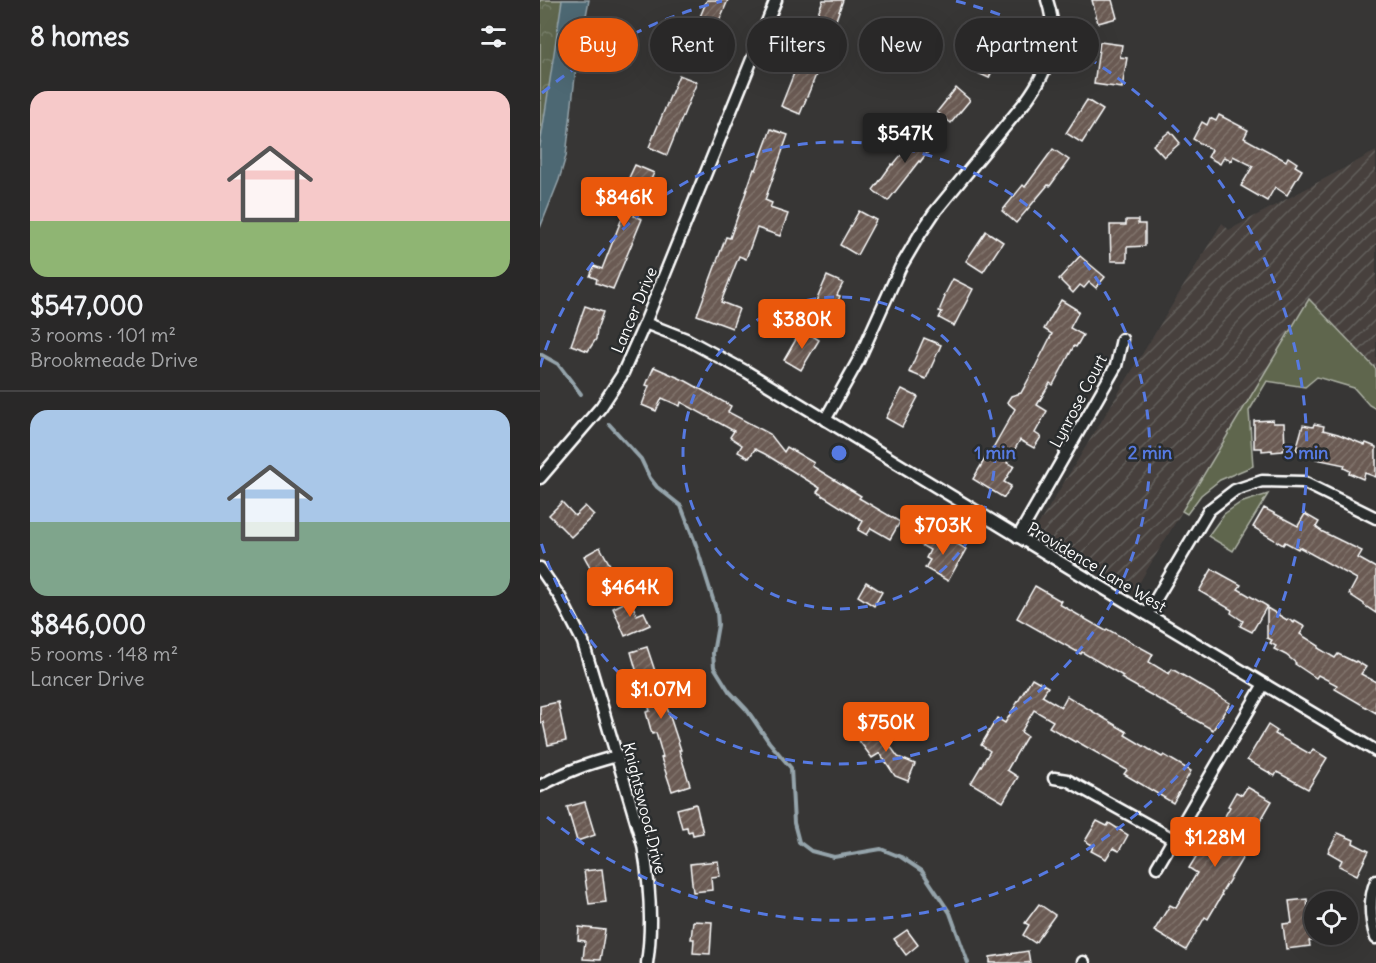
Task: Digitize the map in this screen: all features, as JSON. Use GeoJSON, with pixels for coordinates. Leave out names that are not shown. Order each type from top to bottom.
{"type":"FeatureCollection","features":[{"type":"Feature","properties":{"kind":"street","name":"Lancer Drive"},"geometry":{"type":"LineString","coordinates":[[540,478],[606,399],[622,375],[776,0]]}},
{"type":"Feature","properties":{"kind":"street"},"geometry":{"type":"LineString","coordinates":[[825,420],[859,360],[900,268],[920,234],[934,213],[1040,82],[1052,48],[1052,18],[1047,0]]}},
{"type":"Feature","properties":{"kind":"street","name":"Providence Lane West"},"geometry":{"type":"LineString","coordinates":[[645,323],[686,339],[747,372],[1376,751]]}},
{"type":"Feature","properties":{"kind":"street","name":"Lynrose Court"},"geometry":{"type":"LineString","coordinates":[[1018,537],[1116,366],[1122,339]]}},
{"type":"Feature","properties":{"kind":"street"},"geometry":{"type":"LineString","coordinates":[[1146,614],[1209,510],[1235,490],[1262,481],[1303,482],[1376,518]]}},
{"type":"Feature","properties":{"kind":"street","name":"Knightswood Drive"},"geometry":{"type":"LineString","coordinates":[[540,568],[560,597],[583,642],[643,845],[651,901],[647,963]]}},
{"type":"Feature","properties":{"kind":"street"},"geometry":{"type":"LineString","coordinates":[[1157,867],[1264,684]]}},
{"type":"Feature","properties":{"kind":"street"},"geometry":{"type":"LineString","coordinates":[[540,786],[580,766],[617,756]]}},
{"type":"Feature","properties":{"kind":"street"},"geometry":{"type":"LineString","coordinates":[[1054,778],[1067,780],[1173,839]]}},
{"type":"Feature","properties":{"kind":"street"},"geometry":{"type":"LineString","coordinates":[[1376,882],[1371,902],[1376,938]]}},
{"type":"Feature","properties":{"kind":"shaded area"},"geometry":{"type":"Polygon","coordinates":[[[1376,151],[1376,369],[1309,300],[1135,590],[1035,530],[1222,223],[1229,230],[1376,151]]]}},
{"type":"Feature","properties":{"kind":"green space"},"geometry":{"type":"Polygon","coordinates":[[[540,0],[577,0],[573,18],[558,18],[558,72],[560,72],[540,158],[540,0]]]}},
{"type":"Feature","properties":{"kind":"green space"},"geometry":{"type":"Polygon","coordinates":[[[1309,299],[1376,369],[1376,409],[1369,405],[1354,388],[1317,377],[1305,387],[1267,381],[1249,411],[1253,466],[1220,480],[1201,495],[1187,514],[1182,511],[1309,299]]]}},
{"type":"Feature","properties":{"kind":"green space"},"geometry":{"type":"Polygon","coordinates":[[[1268,494],[1233,551],[1208,536],[1224,514],[1240,503],[1268,494]]]}},
{"type":"Feature","properties":{"kind":"water"},"geometry":{"type":"Polygon","coordinates":[[[562,0],[589,0],[586,18],[559,18],[562,0]]]}},
{"type":"Feature","properties":{"kind":"water"},"geometry":{"type":"Polygon","coordinates":[[[558,27],[558,72],[576,72],[566,156],[540,228],[540,146],[558,27]]]}},
{"type":"Feature","properties":{"kind":"building"},"geometry":{"type":"Polygon","coordinates":[[[707,0],[728,0],[720,18],[700,18],[707,0]]]}},
{"type":"Feature","properties":{"kind":"building"},"geometry":{"type":"Polygon","coordinates":[[[823,0],[843,0],[837,18],[816,18],[823,0]]]}},
{"type":"Feature","properties":{"kind":"building"},"geometry":{"type":"Polygon","coordinates":[[[1092,0],[1112,0],[1117,18],[1099,23],[1099,18],[1097,18],[1092,0]]]}},
{"type":"Feature","properties":{"kind":"building"},"geometry":{"type":"Polygon","coordinates":[[[1100,42],[1122,45],[1120,57],[1127,58],[1122,88],[1094,84],[1096,72],[1099,72],[1100,42]]]}},
{"type":"Feature","properties":{"kind":"building"},"geometry":{"type":"Polygon","coordinates":[[[794,72],[817,72],[800,114],[781,106],[794,72]]]}},
{"type":"Feature","properties":{"kind":"building"},"geometry":{"type":"Polygon","coordinates":[[[976,72],[992,72],[989,78],[976,72]]]}},
{"type":"Feature","properties":{"kind":"building"},"geometry":{"type":"Polygon","coordinates":[[[679,75],[697,82],[667,155],[649,147],[679,75]]]}},
{"type":"Feature","properties":{"kind":"building"},"geometry":{"type":"Polygon","coordinates":[[[956,88],[970,100],[951,123],[937,112],[956,88]]]}},
{"type":"Feature","properties":{"kind":"building"},"geometry":{"type":"Polygon","coordinates":[[[1087,100],[1103,110],[1082,143],[1066,133],[1087,100]]]}},
{"type":"Feature","properties":{"kind":"building"},"geometry":{"type":"Polygon","coordinates":[[[1219,115],[1248,130],[1244,138],[1286,161],[1288,157],[1297,163],[1295,166],[1302,170],[1287,195],[1275,187],[1267,201],[1241,186],[1253,166],[1233,156],[1231,161],[1224,157],[1220,164],[1208,157],[1212,150],[1193,139],[1202,122],[1207,125],[1210,118],[1216,121],[1219,115]]]}},
{"type":"Feature","properties":{"kind":"building"},"geometry":{"type":"Polygon","coordinates":[[[924,127],[938,139],[888,201],[873,190],[924,127]]]}},
{"type":"Feature","properties":{"kind":"building"},"geometry":{"type":"Polygon","coordinates":[[[771,129],[788,135],[765,200],[772,203],[770,208],[788,214],[780,236],[757,228],[746,259],[739,256],[721,302],[739,309],[732,328],[697,315],[726,237],[730,238],[754,169],[756,170],[771,129]]]}},
{"type":"Feature","properties":{"kind":"building"},"geometry":{"type":"Polygon","coordinates":[[[1170,131],[1180,143],[1164,157],[1153,145],[1170,131]]]}},
{"type":"Feature","properties":{"kind":"building"},"geometry":{"type":"Polygon","coordinates":[[[1053,149],[1069,160],[1050,186],[1048,185],[1016,223],[1002,211],[1023,185],[1025,187],[1053,149]]]}},
{"type":"Feature","properties":{"kind":"building"},"geometry":{"type":"Polygon","coordinates":[[[635,165],[654,173],[634,216],[642,219],[613,289],[596,283],[597,279],[590,276],[594,266],[602,269],[631,195],[614,187],[618,178],[627,182],[635,165]]]}},
{"type":"Feature","properties":{"kind":"building"},"geometry":{"type":"Polygon","coordinates":[[[859,211],[876,220],[857,255],[840,245],[859,211]]]}},
{"type":"Feature","properties":{"kind":"building"},"geometry":{"type":"Polygon","coordinates":[[[1126,220],[1138,220],[1138,224],[1145,224],[1145,246],[1127,247],[1127,261],[1111,261],[1110,225],[1126,225],[1126,220]]]}},
{"type":"Feature","properties":{"kind":"building"},"geometry":{"type":"Polygon","coordinates":[[[986,231],[1003,242],[983,272],[966,261],[986,231]]]}},
{"type":"Feature","properties":{"kind":"building"},"geometry":{"type":"Polygon","coordinates":[[[1080,256],[1105,277],[1096,288],[1089,282],[1084,288],[1080,285],[1073,293],[1059,279],[1080,256]]]}},
{"type":"Feature","properties":{"kind":"building"},"geometry":{"type":"Polygon","coordinates":[[[827,276],[843,283],[837,295],[840,296],[833,314],[814,306],[827,276]]]}},
{"type":"Feature","properties":{"kind":"building"},"geometry":{"type":"Polygon","coordinates":[[[953,279],[973,289],[954,326],[939,318],[944,296],[953,279]]]}},
{"type":"Feature","properties":{"kind":"building"},"geometry":{"type":"Polygon","coordinates":[[[1061,300],[1079,311],[1070,328],[1083,335],[1076,347],[1074,346],[1053,385],[1050,383],[1037,405],[1047,411],[1035,433],[1041,437],[1034,448],[1020,440],[1007,463],[1014,466],[1004,482],[1011,486],[1004,498],[973,479],[1015,409],[1007,402],[1011,396],[1021,393],[1052,334],[1044,329],[1061,300]]]}},
{"type":"Feature","properties":{"kind":"building"},"geometry":{"type":"Polygon","coordinates":[[[585,306],[603,312],[596,339],[588,351],[571,345],[585,306]]]}},
{"type":"Feature","properties":{"kind":"building"},"geometry":{"type":"Polygon","coordinates":[[[802,329],[819,340],[801,370],[784,360],[802,329]]]}},
{"type":"Feature","properties":{"kind":"building"},"geometry":{"type":"Polygon","coordinates":[[[924,338],[941,345],[926,379],[909,372],[924,338]]]}},
{"type":"Feature","properties":{"kind":"building"},"geometry":{"type":"Polygon","coordinates":[[[654,367],[686,381],[731,406],[728,412],[770,434],[784,452],[787,447],[814,463],[812,466],[900,522],[890,539],[871,528],[867,535],[858,530],[863,521],[817,492],[820,488],[765,454],[755,449],[749,458],[738,452],[742,445],[730,437],[734,431],[681,402],[680,406],[662,398],[656,411],[642,405],[649,386],[646,385],[654,367]]]}},
{"type":"Feature","properties":{"kind":"building"},"geometry":{"type":"Polygon","coordinates":[[[902,389],[918,397],[902,427],[886,418],[902,389]]]}},
{"type":"Feature","properties":{"kind":"building"},"geometry":{"type":"Polygon","coordinates":[[[1273,420],[1273,423],[1284,423],[1285,450],[1272,452],[1272,450],[1262,451],[1262,448],[1254,448],[1254,421],[1273,420]]]}},
{"type":"Feature","properties":{"kind":"building"},"geometry":{"type":"Polygon","coordinates":[[[1314,424],[1324,426],[1323,430],[1376,447],[1376,477],[1365,473],[1363,479],[1349,473],[1350,471],[1344,468],[1345,465],[1316,459],[1317,456],[1296,450],[1303,425],[1313,427],[1314,424]]]}},
{"type":"Feature","properties":{"kind":"building"},"geometry":{"type":"Polygon","coordinates":[[[562,502],[575,516],[585,506],[594,515],[571,537],[549,515],[562,502]]]}},
{"type":"Feature","properties":{"kind":"building"},"geometry":{"type":"Polygon","coordinates":[[[1264,508],[1298,526],[1305,514],[1319,522],[1316,527],[1323,532],[1362,551],[1358,558],[1376,568],[1376,613],[1349,594],[1357,579],[1299,547],[1298,549],[1285,542],[1283,545],[1253,527],[1264,508]]]}},
{"type":"Feature","properties":{"kind":"building"},"geometry":{"type":"Polygon","coordinates":[[[928,533],[945,542],[947,538],[966,549],[948,581],[925,568],[930,560],[926,558],[930,550],[921,545],[928,533]]]}},
{"type":"Feature","properties":{"kind":"building"},"geometry":{"type":"Polygon","coordinates":[[[600,547],[615,574],[599,583],[584,556],[600,547]]]}},
{"type":"Feature","properties":{"kind":"building"},"geometry":{"type":"Polygon","coordinates":[[[1212,569],[1241,585],[1238,589],[1267,606],[1252,632],[1240,626],[1243,621],[1231,613],[1232,610],[1199,591],[1212,569]]]}},
{"type":"Feature","properties":{"kind":"building"},"geometry":{"type":"Polygon","coordinates":[[[866,582],[882,592],[874,606],[858,596],[866,582]]]}},
{"type":"Feature","properties":{"kind":"building"},"geometry":{"type":"Polygon","coordinates":[[[1035,586],[1061,601],[1059,604],[1153,654],[1149,662],[1169,674],[1172,669],[1230,703],[1213,730],[1121,678],[1123,676],[1082,652],[1081,654],[1017,618],[1035,586]]]}},
{"type":"Feature","properties":{"kind":"building"},"geometry":{"type":"Polygon","coordinates":[[[630,600],[637,615],[644,612],[650,625],[625,636],[613,608],[630,600]]]}},
{"type":"Feature","properties":{"kind":"building"},"geometry":{"type":"Polygon","coordinates":[[[1267,608],[1305,627],[1300,634],[1319,646],[1318,648],[1335,658],[1338,654],[1366,667],[1361,674],[1376,682],[1376,713],[1335,689],[1337,685],[1318,675],[1316,678],[1286,655],[1274,649],[1276,646],[1270,643],[1272,640],[1267,638],[1267,608]]]}},
{"type":"Feature","properties":{"kind":"building"},"geometry":{"type":"Polygon","coordinates":[[[647,647],[681,750],[679,750],[690,785],[672,791],[661,758],[663,757],[656,733],[652,734],[646,712],[650,711],[631,652],[647,647]]]}},
{"type":"Feature","properties":{"kind":"building"},"geometry":{"type":"Polygon","coordinates":[[[1032,678],[1048,687],[1042,696],[1061,707],[1067,696],[1127,732],[1125,735],[1191,771],[1173,803],[1124,774],[1127,770],[1049,727],[1053,721],[1034,710],[1021,732],[1027,736],[1007,770],[1018,777],[1003,802],[971,783],[990,751],[981,745],[997,718],[1005,723],[1032,678]]]}},
{"type":"Feature","properties":{"kind":"building"},"geometry":{"type":"Polygon","coordinates":[[[558,702],[566,741],[548,745],[543,722],[540,723],[540,706],[558,702]]]}},
{"type":"Feature","properties":{"kind":"building"},"geometry":{"type":"Polygon","coordinates":[[[875,725],[898,757],[915,764],[908,781],[895,776],[880,753],[872,758],[857,738],[875,725]]]}},
{"type":"Feature","properties":{"kind":"building"},"geometry":{"type":"Polygon","coordinates":[[[1268,725],[1277,731],[1275,734],[1310,754],[1313,749],[1327,758],[1308,789],[1277,772],[1275,776],[1247,760],[1268,725]]]}},
{"type":"Feature","properties":{"kind":"building"},"geometry":{"type":"Polygon","coordinates":[[[1247,787],[1272,801],[1255,830],[1258,832],[1222,895],[1208,919],[1205,917],[1186,950],[1154,931],[1170,905],[1176,908],[1197,873],[1189,868],[1214,828],[1217,830],[1236,792],[1242,795],[1247,787]]]}},
{"type":"Feature","properties":{"kind":"building"},"geometry":{"type":"Polygon","coordinates":[[[585,802],[595,835],[577,841],[567,807],[585,802]]]}},
{"type":"Feature","properties":{"kind":"building"},"geometry":{"type":"Polygon","coordinates":[[[696,804],[703,833],[693,835],[692,831],[688,832],[687,827],[682,828],[677,809],[696,804]]]}},
{"type":"Feature","properties":{"kind":"building"},"geometry":{"type":"Polygon","coordinates":[[[1097,821],[1107,826],[1109,823],[1128,835],[1119,851],[1113,848],[1106,859],[1091,851],[1094,846],[1085,841],[1097,821]]]}},
{"type":"Feature","properties":{"kind":"building"},"geometry":{"type":"Polygon","coordinates":[[[1338,833],[1354,840],[1353,843],[1369,851],[1357,875],[1339,866],[1342,860],[1328,852],[1338,833]]]}},
{"type":"Feature","properties":{"kind":"building"},"geometry":{"type":"Polygon","coordinates":[[[718,861],[720,876],[711,877],[712,890],[693,892],[690,864],[718,861]]]}},
{"type":"Feature","properties":{"kind":"building"},"geometry":{"type":"Polygon","coordinates":[[[602,869],[606,902],[589,904],[584,871],[602,869]]]}},
{"type":"Feature","properties":{"kind":"building"},"geometry":{"type":"Polygon","coordinates":[[[1304,899],[1304,945],[1310,946],[1286,949],[1283,924],[1292,923],[1289,901],[1304,899]]]}},
{"type":"Feature","properties":{"kind":"building"},"geometry":{"type":"Polygon","coordinates":[[[1039,904],[1055,915],[1035,943],[1023,935],[1029,925],[1025,923],[1039,904]]]}},
{"type":"Feature","properties":{"kind":"building"},"geometry":{"type":"Polygon","coordinates":[[[693,921],[712,922],[710,954],[693,953],[694,939],[691,939],[693,921]]]}},
{"type":"Feature","properties":{"kind":"building"},"geometry":{"type":"Polygon","coordinates":[[[579,927],[605,930],[600,960],[583,959],[585,941],[578,940],[579,927]]]}},
{"type":"Feature","properties":{"kind":"building"},"geometry":{"type":"Polygon","coordinates":[[[907,930],[918,945],[906,955],[894,939],[907,930]]]}},
{"type":"Feature","properties":{"kind":"building"},"geometry":{"type":"Polygon","coordinates":[[[1028,951],[1030,963],[990,963],[990,957],[1028,951]]]}},
{"type":"Feature","properties":{"kind":"waterway"},"geometry":{"type":"LineString","coordinates":[[540,354],[558,364],[581,394]]}},
{"type":"Feature","properties":{"kind":"waterway"},"geometry":{"type":"LineString","coordinates":[[609,424],[641,459],[657,487],[681,506],[717,612],[714,667],[729,691],[747,710],[769,742],[791,768],[794,823],[799,842],[811,851],[834,857],[881,849],[901,857],[922,871],[950,913],[968,963]]}}]}
